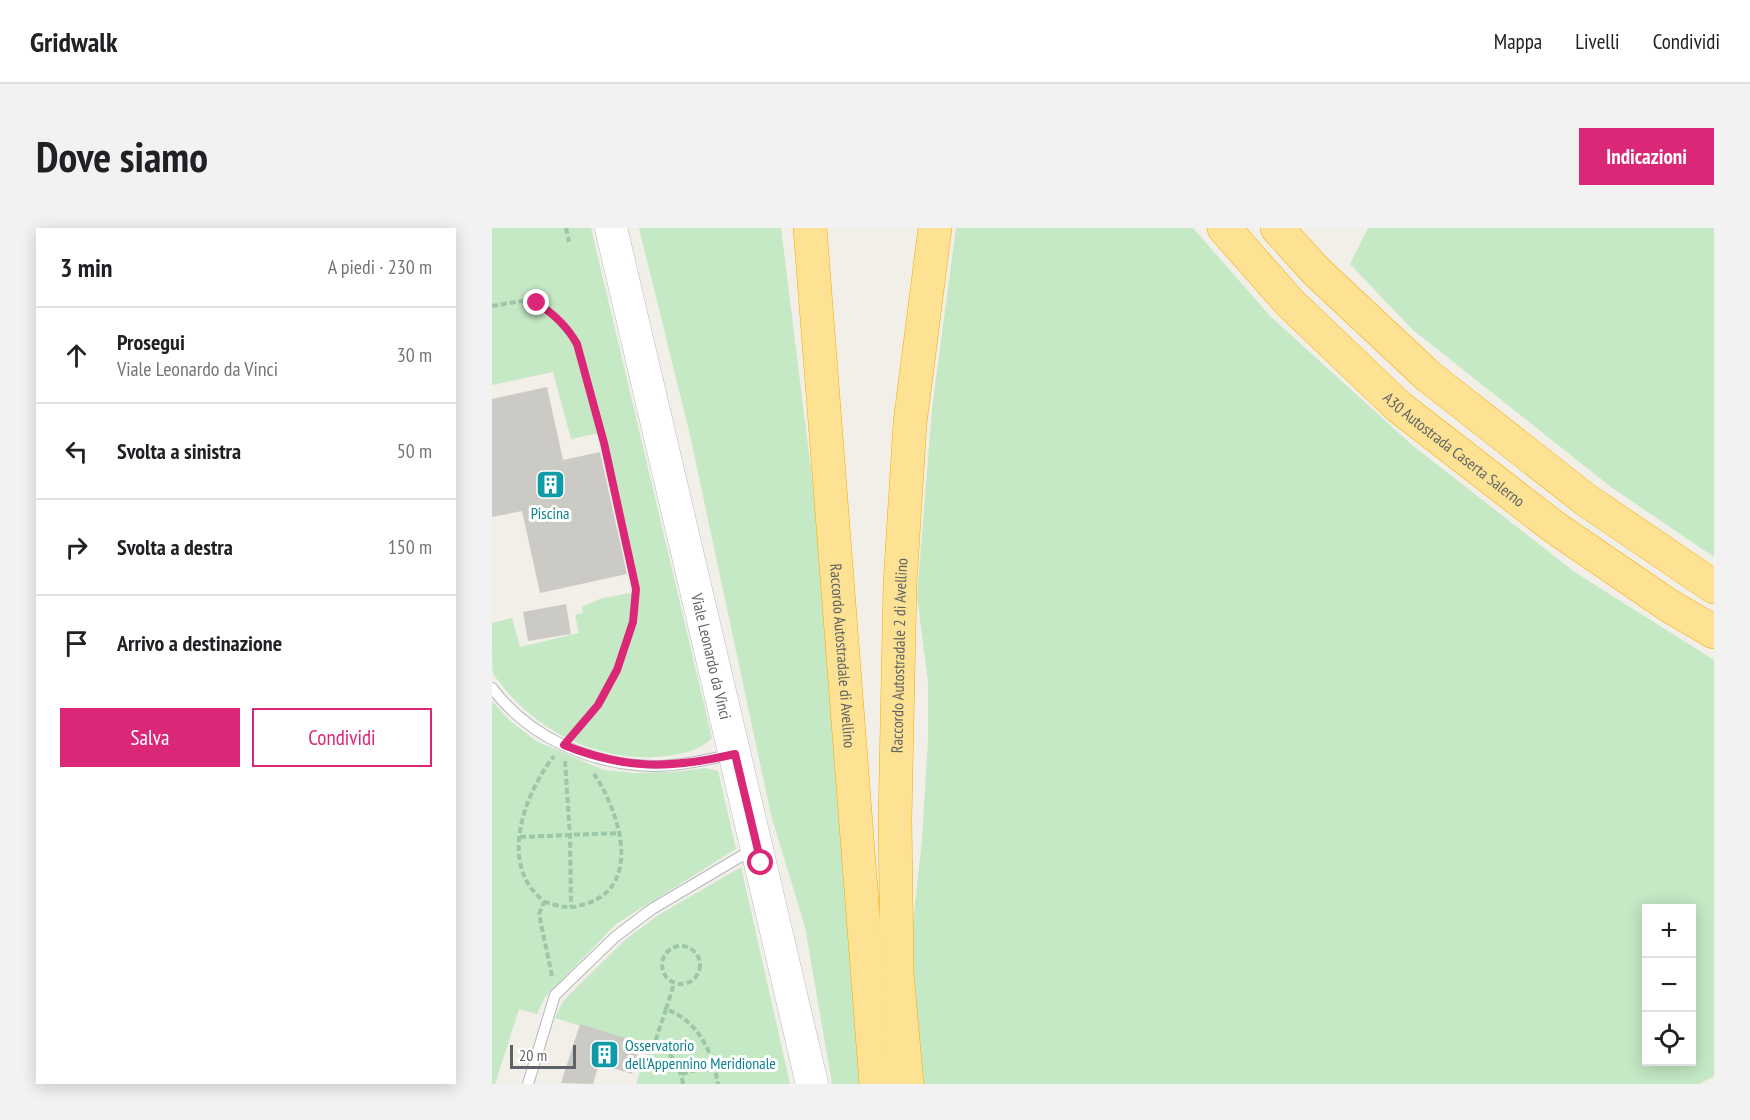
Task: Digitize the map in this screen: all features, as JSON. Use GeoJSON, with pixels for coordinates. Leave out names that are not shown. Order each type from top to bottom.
{"type":"FeatureCollection","features":[{"type":"Feature","properties":{"kind":"highway"},"geometry":{"type":"LineString","coordinates":[[793,228],[813,449],[833,526]]}},
{"type":"Feature","properties":{"kind":"highway","name":"Raccordo Autostradale di Avellino"},"geometry":{"type":"LineString","coordinates":[[810,228],[876,1084]]}},
{"type":"Feature","properties":{"kind":"highway","name":"Raccordo Autostradale 2 di Avellino"},"geometry":{"type":"LineString","coordinates":[[907,1084],[897,974],[896,819],[900,584],[910,423],[935,228]]}},
{"type":"Feature","properties":{"kind":"highway","name":"A30 Autostrada Caserta Salerno"},"geometry":{"type":"LineString","coordinates":[[1224,228],[1290,303],[1399,407],[1554,527],[1668,605],[1714,632]]}},
{"type":"Feature","properties":{"kind":"highway"},"geometry":{"type":"LineString","coordinates":[[1277,228],[1316,271],[1428,376],[1586,500],[1714,586]]}},
{"type":"Feature","properties":{"kind":"street","name":"Viale Leonardo da Vinci"},"geometry":{"type":"LineString","coordinates":[[611,228],[812,1084]]}},
{"type":"Feature","properties":{"kind":"lane"},"geometry":{"type":"LineString","coordinates":[[492,688],[502,702],[532,728],[564,745],[599,758],[656,766],[703,761],[735,754]]}},
{"type":"Feature","properties":{"kind":"lane"},"geometry":{"type":"LineString","coordinates":[[528,1084],[555,995],[615,937],[652,909],[757,846]]}},
{"type":"Feature","properties":{"kind":"path"},"geometry":{"type":"LineString","coordinates":[[566,228],[569,242]]}},
{"type":"Feature","properties":{"kind":"path"},"geometry":{"type":"LineString","coordinates":[[492,306],[521,301],[537,303],[551,311],[571,332],[577,344],[604,443],[636,589],[633,622],[617,670],[598,705],[564,745]]}},
{"type":"Feature","properties":{"kind":"path"},"geometry":{"type":"LineString","coordinates":[[572,908],[564,752],[554,756],[537,782],[525,808],[520,837],[520,861],[530,887],[544,902],[572,908],[595,901],[609,891],[618,875],[622,857],[620,833],[602,785],[592,771]]}},
{"type":"Feature","properties":{"kind":"path"},"geometry":{"type":"LineString","coordinates":[[520,837],[620,833]]}},
{"type":"Feature","properties":{"kind":"path"},"geometry":{"type":"LineString","coordinates":[[544,902],[539,914],[555,995]]}},
{"type":"Feature","properties":{"kind":"path"},"geometry":{"type":"LineString","coordinates":[[685,946],[696,952],[700,971],[687,984],[674,983],[662,969],[664,957],[672,948],[685,946]]}},
{"type":"Feature","properties":{"kind":"path"},"geometry":{"type":"LineString","coordinates":[[674,983],[655,1042],[671,1054],[682,1074],[683,1084]]}},
{"type":"Feature","properties":{"kind":"path"},"geometry":{"type":"LineString","coordinates":[[666,1009],[687,1020],[698,1031],[714,1065],[718,1084]]}},
{"type":"Feature","properties":{"kind":"path"},"geometry":{"type":"LineString","coordinates":[[682,1074],[714,1065]]}},
{"type":"Feature","properties":{"kind":"green space"},"geometry":{"type":"Polygon","coordinates":[[[492,228],[591,228],[712,738],[703,746],[691,751],[643,757],[621,755],[577,743],[537,720],[519,705],[493,673],[492,623],[512,618],[520,647],[579,633],[575,615],[583,613],[582,607],[602,598],[637,592],[604,432],[571,439],[553,372],[492,385],[492,228]]]}},
{"type":"Feature","properties":{"kind":"green space"},"geometry":{"type":"Polygon","coordinates":[[[639,228],[781,228],[825,583],[866,1084],[832,1084],[805,927],[771,815],[690,435],[639,228]]]}},
{"type":"Feature","properties":{"kind":"green space"},"geometry":{"type":"Polygon","coordinates":[[[956,228],[1193,228],[1270,316],[1412,445],[1576,573],[1714,660],[1714,1076],[1699,1084],[919,1084],[912,931],[922,840],[928,740],[928,682],[917,596],[932,409],[956,228]]]}},
{"type":"Feature","properties":{"kind":"green space"},"geometry":{"type":"Polygon","coordinates":[[[1368,228],[1714,228],[1714,557],[1611,487],[1413,330],[1350,264],[1368,228]]]}},
{"type":"Feature","properties":{"kind":"green space"},"geometry":{"type":"Polygon","coordinates":[[[492,701],[509,720],[536,741],[604,770],[634,773],[674,772],[705,768],[718,771],[736,849],[616,924],[545,997],[537,1014],[519,1009],[495,1084],[492,1084],[492,701]]]}},
{"type":"Feature","properties":{"kind":"green space"},"geometry":{"type":"Polygon","coordinates":[[[741,867],[790,1084],[636,1084],[648,1047],[555,1018],[563,1001],[625,940],[657,916],[741,867]]]}},
{"type":"Feature","properties":{"kind":"building","name":"Piscina"},"geometry":{"type":"Polygon","coordinates":[[[547,387],[563,460],[600,452],[627,574],[540,593],[522,511],[492,517],[492,399],[547,387]]]}},
{"type":"Feature","properties":{"kind":"building"},"geometry":{"type":"Polygon","coordinates":[[[566,604],[571,634],[528,641],[523,612],[566,604]]]}},
{"type":"Feature","properties":{"kind":"building","name":"Osservatorio dell'Appennino Meridionale"},"geometry":{"type":"Polygon","coordinates":[[[580,1024],[641,1043],[632,1074],[599,1064],[593,1084],[561,1083],[580,1024]]]}},
{"type":"Feature","properties":{"kind":"place","name":"Piscina"},"geometry":{"type":"Point","coordinates":[550,485]}},
{"type":"Feature","properties":{"kind":"place","name":"Osservatorio dell'Appennino Meridionale"},"geometry":{"type":"Point","coordinates":[604,1054]}},
{"type":"Feature","properties":{"kind":"route"},"geometry":{"type":"LineString","coordinates":[[537,303],[551,311],[561,321],[571,332],[577,344],[604,443],[636,589],[633,622],[617,670],[598,705],[564,745],[599,758],[656,766],[703,761],[735,754],[761,863]]}}]}
